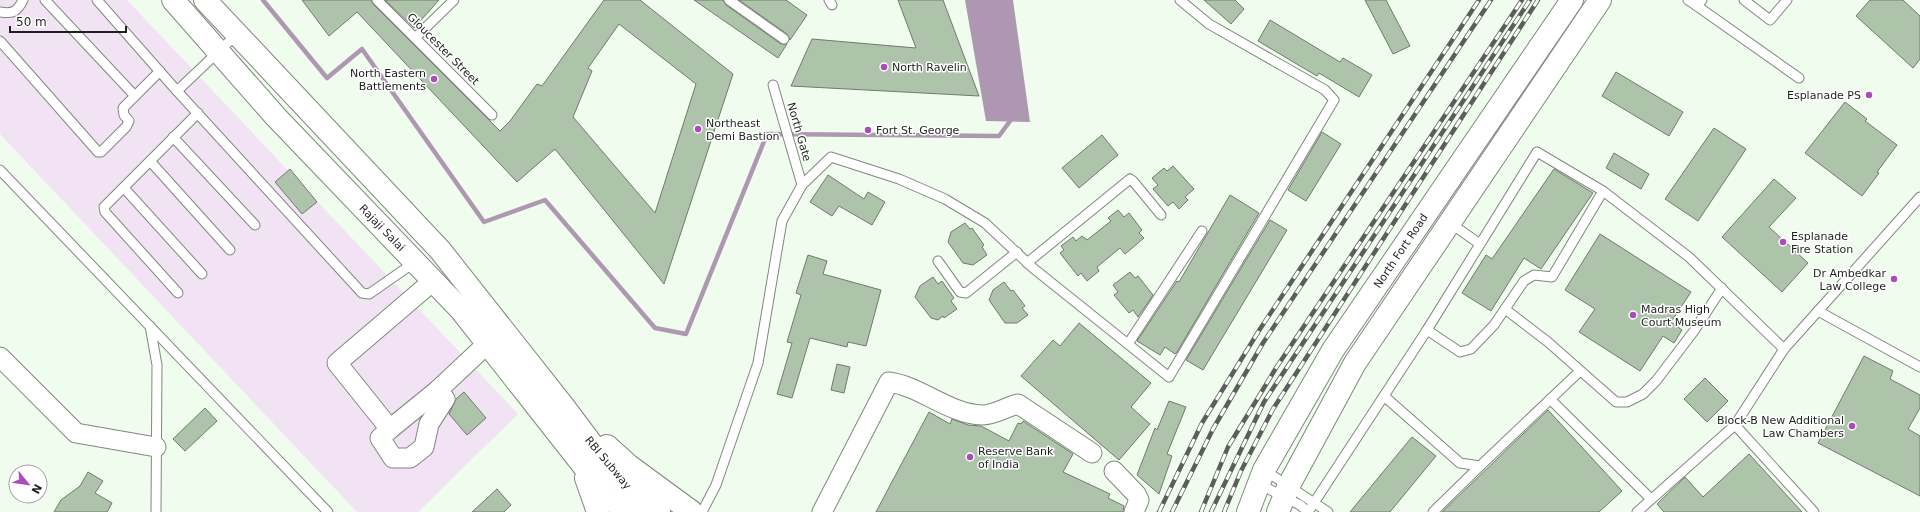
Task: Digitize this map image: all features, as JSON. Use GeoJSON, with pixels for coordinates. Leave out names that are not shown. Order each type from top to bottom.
{"type":"FeatureCollection","features":[{"type":"Feature","properties":{"kind":"main road","name":"Rajaji Salai"},"geometry":{"type":"LineString","coordinates":[[173,0],[276,118],[461,310],[581,464]]}},
{"type":"Feature","properties":{"kind":"main road"},"geometry":{"type":"LineString","coordinates":[[205,0],[440,250],[564,407],[628,465],[692,512]]}},
{"type":"Feature","properties":{"kind":"main road","name":"North Fort Road"},"geometry":{"type":"LineString","coordinates":[[1248,512],[1261,477],[1334,350],[1572,0]]}},
{"type":"Feature","properties":{"kind":"main road"},"geometry":{"type":"LineString","coordinates":[[1284,498],[1355,363],[1600,0]]}},
{"type":"Feature","properties":{"kind":"main road","name":"RBI Subway"},"geometry":{"type":"LineString","coordinates":[[564,407],[606,463],[640,500],[659,512]]}},
{"type":"Feature","properties":{"kind":"main road"},"geometry":{"type":"LineString","coordinates":[[581,464],[598,512]]}},
{"type":"Feature","properties":{"kind":"main road","name":"RBI Subway"},"geometry":{"type":"LineString","coordinates":[[581,464],[608,497],[629,512]]}},
{"type":"Feature","properties":{"kind":"street"},"geometry":{"type":"LineString","coordinates":[[390,429],[337,363],[433,281]]}},
{"type":"Feature","properties":{"kind":"street"},"geometry":{"type":"LineString","coordinates":[[438,390],[445,399],[429,424],[424,447],[410,458],[393,458],[380,438],[438,390],[488,344]]}},
{"type":"Feature","properties":{"kind":"street"},"geometry":{"type":"LineString","coordinates":[[0,357],[76,433],[156,447]]}},
{"type":"Feature","properties":{"kind":"street"},"geometry":{"type":"LineString","coordinates":[[822,512],[889,382],[900,384],[969,414],[984,415],[1018,404],[1092,453]]}},
{"type":"Feature","properties":{"kind":"street"},"geometry":{"type":"LineString","coordinates":[[1114,471],[1136,494],[1139,500],[1134,512]]}},
{"type":"Feature","properties":{"kind":"lane"},"geometry":{"type":"LineString","coordinates":[[0,12],[11,14],[15,12],[23,0]]}},
{"type":"Feature","properties":{"kind":"lane"},"geometry":{"type":"LineString","coordinates":[[44,0],[135,96]]}},
{"type":"Feature","properties":{"kind":"lane"},"geometry":{"type":"LineString","coordinates":[[97,0],[177,91],[362,293],[369,294],[415,262]]}},
{"type":"Feature","properties":{"kind":"lane","name":"Gloucester Street"},"geometry":{"type":"LineString","coordinates":[[377,0],[416,37],[492,115]]}},
{"type":"Feature","properties":{"kind":"lane"},"geometry":{"type":"LineString","coordinates":[[416,37],[454,0]]}},
{"type":"Feature","properties":{"kind":"lane"},"geometry":{"type":"LineString","coordinates":[[729,0],[784,39]]}},
{"type":"Feature","properties":{"kind":"lane"},"geometry":{"type":"LineString","coordinates":[[702,512],[716,485],[758,363],[782,221],[802,184],[831,157],[866,168],[944,198],[985,223],[1027,263],[1169,377],[1334,100],[1325,90],[1209,24],[1180,0]]}},
{"type":"Feature","properties":{"kind":"lane"},"geometry":{"type":"LineString","coordinates":[[1688,0],[1699,3],[1800,78]]}},
{"type":"Feature","properties":{"kind":"lane"},"geometry":{"type":"LineString","coordinates":[[1744,0],[1770,20],[1787,0]]}},
{"type":"Feature","properties":{"kind":"lane"},"geometry":{"type":"LineString","coordinates":[[177,91],[237,34]]}},
{"type":"Feature","properties":{"kind":"lane"},"geometry":{"type":"LineString","coordinates":[[0,40],[98,152],[101,152],[129,124],[129,121],[124,115],[123,108],[160,71]]}},
{"type":"Feature","properties":{"kind":"lane","name":"North Gate"},"geometry":{"type":"LineString","coordinates":[[774,85],[802,184]]}},
{"type":"Feature","properties":{"kind":"lane"},"geometry":{"type":"LineString","coordinates":[[178,293],[105,212],[104,207],[198,113]]}},
{"type":"Feature","properties":{"kind":"lane"},"geometry":{"type":"LineString","coordinates":[[173,137],[255,225]]}},
{"type":"Feature","properties":{"kind":"lane"},"geometry":{"type":"LineString","coordinates":[[1261,477],[1284,498],[1308,512],[1427,330],[1537,152],[1603,192],[1689,257],[1784,349]]}},
{"type":"Feature","properties":{"kind":"lane"},"geometry":{"type":"LineString","coordinates":[[150,161],[230,250]]}},
{"type":"Feature","properties":{"kind":"lane"},"geometry":{"type":"LineString","coordinates":[[0,170],[328,512]]}},
{"type":"Feature","properties":{"kind":"lane"},"geometry":{"type":"LineString","coordinates":[[1027,263],[1130,179],[1161,215]]}},
{"type":"Feature","properties":{"kind":"lane"},"geometry":{"type":"LineString","coordinates":[[124,188],[202,274]]}},
{"type":"Feature","properties":{"kind":"lane"},"geometry":{"type":"LineString","coordinates":[[1427,330],[1460,352],[1471,349],[1494,325],[1524,281],[1534,275],[1552,277],[1603,192]]}},
{"type":"Feature","properties":{"kind":"lane"},"geometry":{"type":"LineString","coordinates":[[1637,512],[1735,425],[1784,349],[1920,197]]}},
{"type":"Feature","properties":{"kind":"lane"},"geometry":{"type":"LineString","coordinates":[[1450,223],[1480,244]]}},
{"type":"Feature","properties":{"kind":"lane"},"geometry":{"type":"LineString","coordinates":[[1128,344],[1202,231]]}},
{"type":"Feature","properties":{"kind":"lane"},"geometry":{"type":"LineString","coordinates":[[938,261],[960,292],[966,293],[1017,252]]}},
{"type":"Feature","properties":{"kind":"lane"},"geometry":{"type":"LineString","coordinates":[[1505,310],[1548,342],[1616,402],[1627,402],[1643,394],[1656,381],[1694,331],[1722,288]]}},
{"type":"Feature","properties":{"kind":"lane"},"geometry":{"type":"LineString","coordinates":[[1818,311],[1920,367]]}},
{"type":"Feature","properties":{"kind":"lane"},"geometry":{"type":"LineString","coordinates":[[150,326],[157,365],[156,512]]}},
{"type":"Feature","properties":{"kind":"lane"},"geometry":{"type":"LineString","coordinates":[[1433,512],[1580,371]]}},
{"type":"Feature","properties":{"kind":"lane"},"geometry":{"type":"LineString","coordinates":[[1384,396],[1460,463],[1480,466]]}},
{"type":"Feature","properties":{"kind":"lane"},"geometry":{"type":"LineString","coordinates":[[1550,399],[1651,499]]}},
{"type":"Feature","properties":{"kind":"lane"},"geometry":{"type":"LineString","coordinates":[[1735,425],[1814,512]]}},
{"type":"Feature","properties":{"kind":"lane"},"geometry":{"type":"LineString","coordinates":[[1261,477],[1284,498],[1314,502],[1328,512]]}},
{"type":"Feature","properties":{"kind":"shaded area"},"geometry":{"type":"Polygon","coordinates":[[[0,0],[127,0],[518,414],[418,512],[357,512],[0,134],[0,0]]]}},
{"type":"Feature","properties":{"kind":"shaded area"},"geometry":{"type":"Polygon","coordinates":[[[965,0],[1013,0],[1030,122],[986,121],[965,0]]]}},
{"type":"Feature","properties":{"kind":"building"},"geometry":{"type":"Polygon","coordinates":[[[302,0],[371,0],[373,4],[500,131],[510,121],[537,84],[542,86],[604,0],[640,0],[733,74],[664,284],[555,149],[517,182],[357,12],[329,36],[302,0]],[[619,24],[588,68],[592,71],[573,117],[655,213],[696,84],[619,24]]]}},
{"type":"Feature","properties":{"kind":"building"},"geometry":{"type":"Polygon","coordinates":[[[385,0],[439,0],[414,28],[385,0]]]}},
{"type":"Feature","properties":{"kind":"building"},"geometry":{"type":"Polygon","coordinates":[[[694,0],[723,0],[726,5],[781,44],[787,44],[778,58],[694,0]]]}},
{"type":"Feature","properties":{"kind":"building"},"geometry":{"type":"Polygon","coordinates":[[[739,0],[786,0],[807,15],[790,40],[787,34],[739,0]]]}},
{"type":"Feature","properties":{"kind":"building","name":"North Ravelin"},"geometry":{"type":"Polygon","coordinates":[[[898,0],[943,0],[979,96],[791,86],[812,39],[916,48],[898,0]]]}},
{"type":"Feature","properties":{"kind":"building"},"geometry":{"type":"Polygon","coordinates":[[[1204,0],[1235,0],[1244,9],[1231,24],[1204,0]]]}},
{"type":"Feature","properties":{"kind":"building"},"geometry":{"type":"Polygon","coordinates":[[[1365,0],[1386,0],[1410,46],[1393,54],[1365,0]]]}},
{"type":"Feature","properties":{"kind":"building"},"geometry":{"type":"Polygon","coordinates":[[[1870,0],[1903,0],[1920,16],[1920,59],[1913,68],[1856,16],[1870,0]]]}},
{"type":"Feature","properties":{"kind":"building"},"geometry":{"type":"Polygon","coordinates":[[[1270,20],[1340,62],[1343,58],[1372,75],[1359,97],[1319,73],[1317,76],[1258,41],[1270,20]]]}},
{"type":"Feature","properties":{"kind":"building"},"geometry":{"type":"Polygon","coordinates":[[[1616,72],[1683,112],[1669,136],[1602,96],[1616,72]]]}},
{"type":"Feature","properties":{"kind":"building"},"geometry":{"type":"Polygon","coordinates":[[[1845,102],[1867,119],[1865,121],[1897,145],[1877,172],[1879,173],[1862,196],[1805,153],[1845,102]]]}},
{"type":"Feature","properties":{"kind":"building"},"geometry":{"type":"Polygon","coordinates":[[[1714,128],[1746,149],[1698,221],[1665,199],[1714,128]]]}},
{"type":"Feature","properties":{"kind":"building"},"geometry":{"type":"Polygon","coordinates":[[[1322,132],[1341,144],[1306,201],[1288,190],[1322,132]]]}},
{"type":"Feature","properties":{"kind":"building"},"geometry":{"type":"Polygon","coordinates":[[[1102,135],[1118,155],[1079,188],[1062,168],[1102,135]]]}},
{"type":"Feature","properties":{"kind":"building"},"geometry":{"type":"Polygon","coordinates":[[[1614,153],[1649,174],[1641,189],[1606,168],[1614,153]]]}},
{"type":"Feature","properties":{"kind":"building"},"geometry":{"type":"Polygon","coordinates":[[[1173,166],[1194,189],[1185,197],[1188,200],[1179,209],[1173,202],[1168,206],[1153,189],[1158,185],[1152,178],[1164,168],[1167,171],[1173,166]]]}},
{"type":"Feature","properties":{"kind":"building"},"geometry":{"type":"Polygon","coordinates":[[[290,169],[317,202],[302,214],[275,182],[290,169]]]}},
{"type":"Feature","properties":{"kind":"building"},"geometry":{"type":"Polygon","coordinates":[[[1554,169],[1593,193],[1541,269],[1524,258],[1491,311],[1462,293],[1486,255],[1492,259],[1554,169]]]}},
{"type":"Feature","properties":{"kind":"building"},"geometry":{"type":"Polygon","coordinates":[[[828,175],[864,199],[868,192],[885,202],[872,225],[839,206],[832,216],[810,202],[828,175]]]}},
{"type":"Feature","properties":{"kind":"building"},"geometry":{"type":"Polygon","coordinates":[[[1774,179],[1796,198],[1769,227],[1808,263],[1782,292],[1722,237],[1774,179]]]}},
{"type":"Feature","properties":{"kind":"building"},"geometry":{"type":"Polygon","coordinates":[[[1230,195],[1259,213],[1177,352],[1175,354],[1165,347],[1160,355],[1137,341],[1177,281],[1179,282],[1230,195]]]}},
{"type":"Feature","properties":{"kind":"building"},"geometry":{"type":"Polygon","coordinates":[[[1118,210],[1124,217],[1129,213],[1142,230],[1139,233],[1144,238],[1125,254],[1120,248],[1097,267],[1099,271],[1087,281],[1081,273],[1078,276],[1060,253],[1064,250],[1061,246],[1073,237],[1076,241],[1082,236],[1087,240],[1111,221],[1108,218],[1118,210]]]}},
{"type":"Feature","properties":{"kind":"building"},"geometry":{"type":"Polygon","coordinates":[[[1270,220],[1287,230],[1203,370],[1186,360],[1270,220]]]}},
{"type":"Feature","properties":{"kind":"building"},"geometry":{"type":"Polygon","coordinates":[[[965,223],[970,229],[972,228],[984,245],[982,247],[987,255],[973,265],[963,263],[948,242],[951,232],[965,223]]]}},
{"type":"Feature","properties":{"kind":"building","name":"Madras High Court Museum"},"geometry":{"type":"Polygon","coordinates":[[[1600,234],[1691,292],[1671,322],[1682,330],[1674,343],[1663,336],[1640,371],[1579,332],[1595,309],[1565,290],[1600,234]]]}},
{"type":"Feature","properties":{"kind":"building"},"geometry":{"type":"Polygon","coordinates":[[[808,255],[827,261],[823,274],[881,290],[866,346],[848,342],[847,347],[810,338],[792,398],[777,394],[792,343],[787,342],[801,295],[796,293],[808,255]]]}},
{"type":"Feature","properties":{"kind":"building"},"geometry":{"type":"Polygon","coordinates":[[[1130,272],[1135,278],[1138,276],[1153,295],[1138,317],[1133,310],[1129,313],[1114,295],[1118,292],[1113,285],[1130,272]]]}},
{"type":"Feature","properties":{"kind":"building"},"geometry":{"type":"Polygon","coordinates":[[[933,277],[938,284],[942,281],[954,298],[951,301],[957,309],[944,318],[943,316],[938,320],[931,318],[915,297],[920,286],[933,277]]]}},
{"type":"Feature","properties":{"kind":"building"},"geometry":{"type":"Polygon","coordinates":[[[1004,282],[1011,291],[1013,290],[1025,306],[1022,308],[1028,315],[1017,323],[1005,323],[989,300],[993,290],[1004,282]]]}},
{"type":"Feature","properties":{"kind":"building"},"geometry":{"type":"Polygon","coordinates":[[[1079,323],[1151,383],[1131,407],[1150,424],[1119,460],[1021,376],[1053,340],[1060,346],[1079,323]]]}},
{"type":"Feature","properties":{"kind":"building","name":"Block-B New Additional Law Chambers"},"geometry":{"type":"Polygon","coordinates":[[[1864,356],[1893,371],[1890,379],[1920,395],[1920,408],[1908,429],[1920,436],[1920,496],[1818,443],[1864,356]]]}},
{"type":"Feature","properties":{"kind":"building"},"geometry":{"type":"Polygon","coordinates":[[[837,364],[850,367],[844,393],[831,390],[837,364]]]}},
{"type":"Feature","properties":{"kind":"building"},"geometry":{"type":"Polygon","coordinates":[[[1705,378],[1728,401],[1707,422],[1684,399],[1705,378]]]}},
{"type":"Feature","properties":{"kind":"building"},"geometry":{"type":"Polygon","coordinates":[[[464,392],[486,418],[467,435],[449,414],[456,399],[464,392]]]}},
{"type":"Feature","properties":{"kind":"building"},"geometry":{"type":"Polygon","coordinates":[[[1169,401],[1186,407],[1167,454],[1172,456],[1159,494],[1137,475],[1155,428],[1157,430],[1169,401]]]}},
{"type":"Feature","properties":{"kind":"building"},"geometry":{"type":"Polygon","coordinates":[[[205,408],[217,421],[185,451],[173,439],[205,408]]]}},
{"type":"Feature","properties":{"kind":"building"},"geometry":{"type":"Polygon","coordinates":[[[1548,410],[1622,491],[1599,512],[1442,512],[1548,410]]]}},
{"type":"Feature","properties":{"kind":"building","name":"Reserve Bank of India"},"geometry":{"type":"Polygon","coordinates":[[[929,412],[950,424],[952,419],[968,425],[981,426],[1009,441],[1018,423],[1021,424],[1023,421],[1073,454],[1063,472],[1110,494],[1108,498],[1124,506],[1123,512],[876,512],[929,412]]]}},
{"type":"Feature","properties":{"kind":"building"},"geometry":{"type":"Polygon","coordinates":[[[1412,437],[1436,456],[1390,512],[1350,512],[1412,437]]]}},
{"type":"Feature","properties":{"kind":"building"},"geometry":{"type":"Polygon","coordinates":[[[1749,454],[1802,512],[1664,512],[1657,504],[1685,477],[1703,497],[1749,454]]]}},
{"type":"Feature","properties":{"kind":"building"},"geometry":{"type":"Polygon","coordinates":[[[88,472],[103,481],[95,493],[112,503],[107,512],[54,512],[61,500],[80,486],[88,472]]]}},
{"type":"Feature","properties":{"kind":"building"},"geometry":{"type":"Polygon","coordinates":[[[497,489],[511,505],[504,512],[472,512],[497,489]]]}},
{"type":"Feature","properties":{"kind":"waterway"},"geometry":{"type":"LineString","coordinates":[[263,0],[327,78],[362,49],[484,222],[545,200],[655,328],[686,334],[767,134],[999,136],[1013,117]]}},
{"type":"Feature","properties":{"kind":"railway"},"geometry":{"type":"LineString","coordinates":[[1159,512],[1202,423],[1260,329],[1479,0]]}},
{"type":"Feature","properties":{"kind":"railway"},"geometry":{"type":"LineString","coordinates":[[1172,512],[1213,429],[1263,343],[1491,0]]}},
{"type":"Feature","properties":{"kind":"railway"},"geometry":{"type":"LineString","coordinates":[[1201,512],[1228,447],[1276,368],[1522,0]]}},
{"type":"Feature","properties":{"kind":"railway"},"geometry":{"type":"LineString","coordinates":[[1211,512],[1264,402],[1530,0]]}},
{"type":"Feature","properties":{"kind":"railway"},"geometry":{"type":"LineString","coordinates":[[1224,512],[1241,471],[1273,409],[1538,0]]}},
{"type":"Feature","properties":{"kind":"place","name":"North Ravelin"},"geometry":{"type":"Point","coordinates":[884,67]}},
{"type":"Feature","properties":{"kind":"place","name":"North Eastern Battlements"},"geometry":{"type":"Point","coordinates":[434,79]}},
{"type":"Feature","properties":{"kind":"place","name":"Esplanade PS"},"geometry":{"type":"Point","coordinates":[1869,95]}},
{"type":"Feature","properties":{"kind":"place","name":"Northeast Demi Bastion"},"geometry":{"type":"Point","coordinates":[698,129]}},
{"type":"Feature","properties":{"kind":"place","name":"Fort St. George"},"geometry":{"type":"Point","coordinates":[868,130]}},
{"type":"Feature","properties":{"kind":"place","name":"Esplanade Fire Station"},"geometry":{"type":"Point","coordinates":[1783,242]}},
{"type":"Feature","properties":{"kind":"place","name":"Dr Ambedkar Law College"},"geometry":{"type":"Point","coordinates":[1894,279]}},
{"type":"Feature","properties":{"kind":"place","name":"Madras High Court Museum"},"geometry":{"type":"Point","coordinates":[1633,315]}},
{"type":"Feature","properties":{"kind":"place","name":"Block-B New Additional Law Chambers"},"geometry":{"type":"Point","coordinates":[1852,426]}},
{"type":"Feature","properties":{"kind":"place","name":"Reserve Bank of India"},"geometry":{"type":"Point","coordinates":[970,457]}}]}
